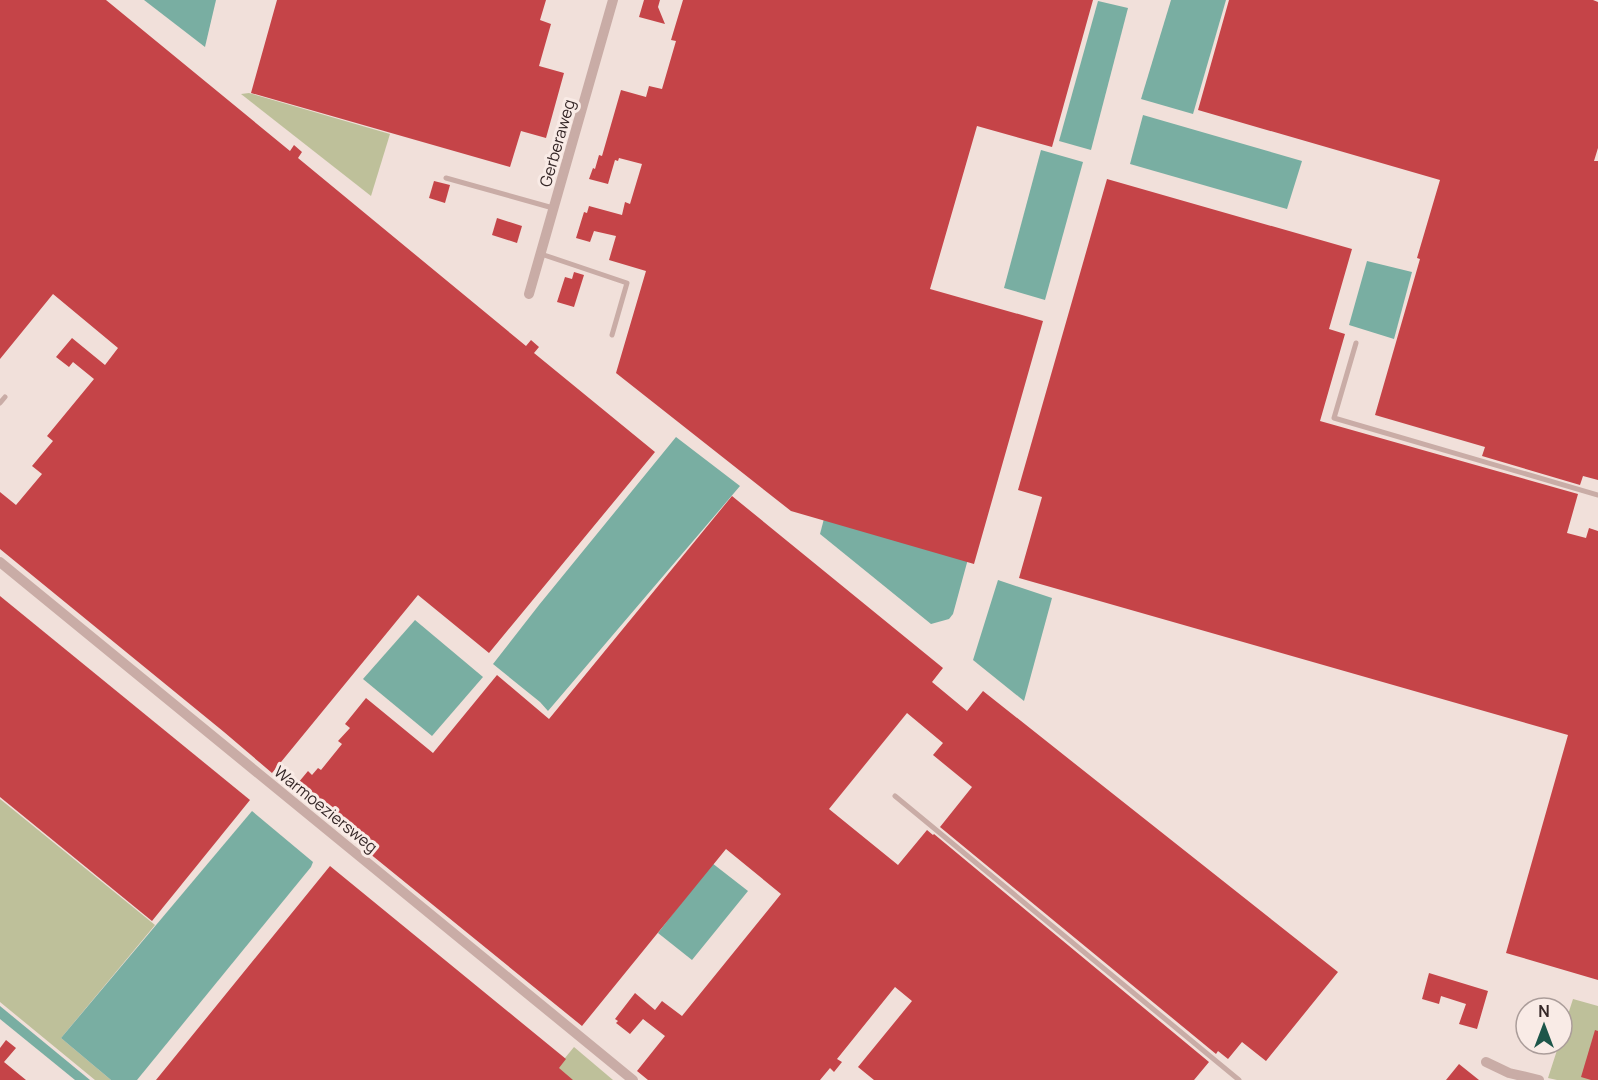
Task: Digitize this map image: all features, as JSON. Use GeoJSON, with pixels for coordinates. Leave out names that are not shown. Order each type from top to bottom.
{"type":"FeatureCollection","features":[{"type":"Feature","properties":{"kind":"street","name":"Gerberaweg"},"geometry":{"type":"LineString","coordinates":[[529,294],[613,0]]}},
{"type":"Feature","properties":{"kind":"street","name":"Warmoeziersweg"},"geometry":{"type":"LineString","coordinates":[[0,562],[633,1080]]}},
{"type":"Feature","properties":{"kind":"street"},"geometry":{"type":"LineString","coordinates":[[1486,1062],[1509,1073],[1539,1080]]}},
{"type":"Feature","properties":{"kind":"lane"},"geometry":{"type":"LineString","coordinates":[[446,178],[554,208]]}},
{"type":"Feature","properties":{"kind":"lane"},"geometry":{"type":"LineString","coordinates":[[541,254],[627,283],[612,335]]}},
{"type":"Feature","properties":{"kind":"lane"},"geometry":{"type":"LineString","coordinates":[[1356,343],[1334,418],[1598,495]]}},
{"type":"Feature","properties":{"kind":"lane"},"geometry":{"type":"LineString","coordinates":[[0,403],[5,397]]}},
{"type":"Feature","properties":{"kind":"lane"},"geometry":{"type":"LineString","coordinates":[[895,796],[1239,1080]]}},
{"type":"Feature","properties":{"kind":"green space"},"geometry":{"type":"Polygon","coordinates":[[[249,93],[390,134],[371,196],[241,94],[249,93]]]}},
{"type":"Feature","properties":{"kind":"green space"},"geometry":{"type":"Polygon","coordinates":[[[0,799],[155,925],[61,1038],[111,1080],[95,1080],[0,1002],[0,799]]]}},
{"type":"Feature","properties":{"kind":"green space"},"geometry":{"type":"Polygon","coordinates":[[[1574,999],[1598,1006],[1598,1080],[1548,1078],[1555,1056],[1574,1056],[1574,999]]]}},
{"type":"Feature","properties":{"kind":"green space"},"geometry":{"type":"Polygon","coordinates":[[[574,1047],[613,1080],[547,1080],[574,1047]]]}},
{"type":"Feature","properties":{"kind":"water"},"geometry":{"type":"Polygon","coordinates":[[[144,0],[216,0],[205,47],[144,0]]]}},
{"type":"Feature","properties":{"kind":"water"},"geometry":{"type":"Polygon","coordinates":[[[1171,0],[1226,0],[1193,114],[1141,99],[1171,0]]]}},
{"type":"Feature","properties":{"kind":"water"},"geometry":{"type":"Polygon","coordinates":[[[1098,1],[1128,8],[1091,150],[1059,141],[1098,1]]]}},
{"type":"Feature","properties":{"kind":"water"},"geometry":{"type":"Polygon","coordinates":[[[1143,115],[1302,161],[1287,209],[1130,164],[1143,115]]]}},
{"type":"Feature","properties":{"kind":"water"},"geometry":{"type":"Polygon","coordinates":[[[1041,150],[1083,162],[1045,300],[1004,288],[1041,150]]]}},
{"type":"Feature","properties":{"kind":"water"},"geometry":{"type":"Polygon","coordinates":[[[1367,261],[1412,272],[1394,339],[1349,325],[1367,261]]]}},
{"type":"Feature","properties":{"kind":"water"},"geometry":{"type":"Polygon","coordinates":[[[676,437],[740,486],[548,711],[493,664],[676,437]]]}},
{"type":"Feature","properties":{"kind":"water"},"geometry":{"type":"Polygon","coordinates":[[[836,473],[980,515],[953,614],[949,619],[931,624],[820,534],[836,473]]]}},
{"type":"Feature","properties":{"kind":"water"},"geometry":{"type":"Polygon","coordinates":[[[998,580],[1052,598],[1024,701],[973,660],[998,580]]]}},
{"type":"Feature","properties":{"kind":"water"},"geometry":{"type":"Polygon","coordinates":[[[415,620],[483,677],[432,736],[363,679],[415,620]]]}},
{"type":"Feature","properties":{"kind":"water"},"geometry":{"type":"Polygon","coordinates":[[[252,811],[313,862],[311,867],[137,1080],[111,1080],[61,1038],[252,811]]]}},
{"type":"Feature","properties":{"kind":"water"},"geometry":{"type":"Polygon","coordinates":[[[712,863],[748,891],[692,960],[658,933],[712,863]]]}},
{"type":"Feature","properties":{"kind":"water"},"geometry":{"type":"Polygon","coordinates":[[[0,1006],[90,1080],[75,1080],[0,1019],[0,1006]]]}},
{"type":"Feature","properties":{"kind":"building"},"geometry":{"type":"Polygon","coordinates":[[[0,0],[106,0],[290,151],[294,145],[302,152],[298,158],[526,346],[531,340],[539,347],[534,353],[655,452],[489,653],[418,595],[272,773],[0,549],[0,492],[16,505],[42,474],[32,466],[53,441],[47,436],[94,379],[73,362],[69,367],[56,357],[72,338],[105,365],[118,348],[53,294],[0,359],[0,0]]]}},
{"type":"Feature","properties":{"kind":"building"},"geometry":{"type":"Polygon","coordinates":[[[277,0],[546,0],[540,20],[551,24],[539,66],[564,73],[546,138],[521,131],[510,167],[251,93],[277,0]]]}},
{"type":"Feature","properties":{"kind":"building"},"geometry":{"type":"Polygon","coordinates":[[[644,0],[660,0],[658,7],[665,24],[639,17],[644,0]]]}},
{"type":"Feature","properties":{"kind":"building"},"geometry":{"type":"Polygon","coordinates":[[[683,0],[1093,0],[1052,147],[977,126],[930,289],[1043,321],[974,564],[791,511],[616,373],[646,271],[609,260],[616,236],[594,231],[590,242],[576,238],[584,212],[587,213],[589,206],[622,215],[625,202],[630,204],[642,164],[619,158],[618,161],[615,160],[608,184],[589,179],[599,155],[602,156],[621,90],[646,97],[649,86],[662,89],[676,41],[671,40],[683,0]]]}},
{"type":"Feature","properties":{"kind":"building"},"geometry":{"type":"Polygon","coordinates":[[[1229,0],[1593,0],[1598,2],[1598,148],[1594,161],[1598,161],[1598,480],[1583,476],[1580,485],[1482,456],[1485,447],[1375,415],[1440,180],[1198,110],[1229,0]]]}},
{"type":"Feature","properties":{"kind":"building"},"geometry":{"type":"Polygon","coordinates":[[[1107,179],[1352,249],[1329,329],[1345,334],[1320,421],[1578,494],[1567,533],[1586,538],[1589,528],[1598,531],[1598,980],[1506,953],[1568,735],[1019,578],[1042,497],[1018,490],[1107,179]]]}},
{"type":"Feature","properties":{"kind":"building"},"geometry":{"type":"Polygon","coordinates":[[[434,181],[450,185],[445,203],[429,198],[434,181]]]}},
{"type":"Feature","properties":{"kind":"building"},"geometry":{"type":"Polygon","coordinates":[[[497,218],[522,226],[517,243],[492,235],[497,218]]]}},
{"type":"Feature","properties":{"kind":"building"},"geometry":{"type":"Polygon","coordinates":[[[574,272],[584,275],[574,307],[557,302],[565,277],[572,279],[574,272]]]}},
{"type":"Feature","properties":{"kind":"building"},"geometry":{"type":"Polygon","coordinates":[[[732,496],[943,668],[932,682],[967,711],[983,691],[1338,972],[1266,1061],[1242,1042],[1228,1059],[1218,1051],[1216,1054],[940,827],[972,787],[933,755],[943,743],[907,713],[829,809],[898,865],[927,830],[934,834],[1209,1062],[1194,1080],[874,1080],[858,1067],[912,1001],[895,987],[837,1059],[842,1062],[834,1072],[830,1068],[820,1080],[648,1080],[637,1071],[665,1036],[643,1019],[630,1034],[616,1023],[618,1021],[615,1019],[635,993],[655,1010],[662,1001],[682,1016],[781,894],[726,849],[582,1026],[321,814],[326,808],[298,783],[308,771],[312,775],[318,768],[321,770],[342,744],[338,741],[350,728],[345,724],[366,698],[433,753],[497,675],[549,719],[732,496]]]}},
{"type":"Feature","properties":{"kind":"building"},"geometry":{"type":"Polygon","coordinates":[[[0,596],[250,800],[152,921],[0,797],[0,596]]]}},
{"type":"Feature","properties":{"kind":"building"},"geometry":{"type":"Polygon","coordinates":[[[330,866],[566,1059],[559,1068],[573,1080],[156,1080],[330,866]]]}},
{"type":"Feature","properties":{"kind":"building"},"geometry":{"type":"Polygon","coordinates":[[[1429,973],[1488,991],[1477,1029],[1459,1024],[1466,1004],[1441,996],[1439,1004],[1422,999],[1429,973]]]}},
{"type":"Feature","properties":{"kind":"building"},"geometry":{"type":"Polygon","coordinates":[[[1595,1030],[1598,1031],[1598,1080],[1591,1080],[1581,1077],[1595,1030]]]}},
{"type":"Feature","properties":{"kind":"building"},"geometry":{"type":"Polygon","coordinates":[[[6,1040],[16,1048],[4,1062],[26,1080],[0,1080],[0,1048],[6,1040]]]}},
{"type":"Feature","properties":{"kind":"building"},"geometry":{"type":"Polygon","coordinates":[[[1459,1064],[1479,1080],[1446,1080],[1459,1064]]]}}]}
